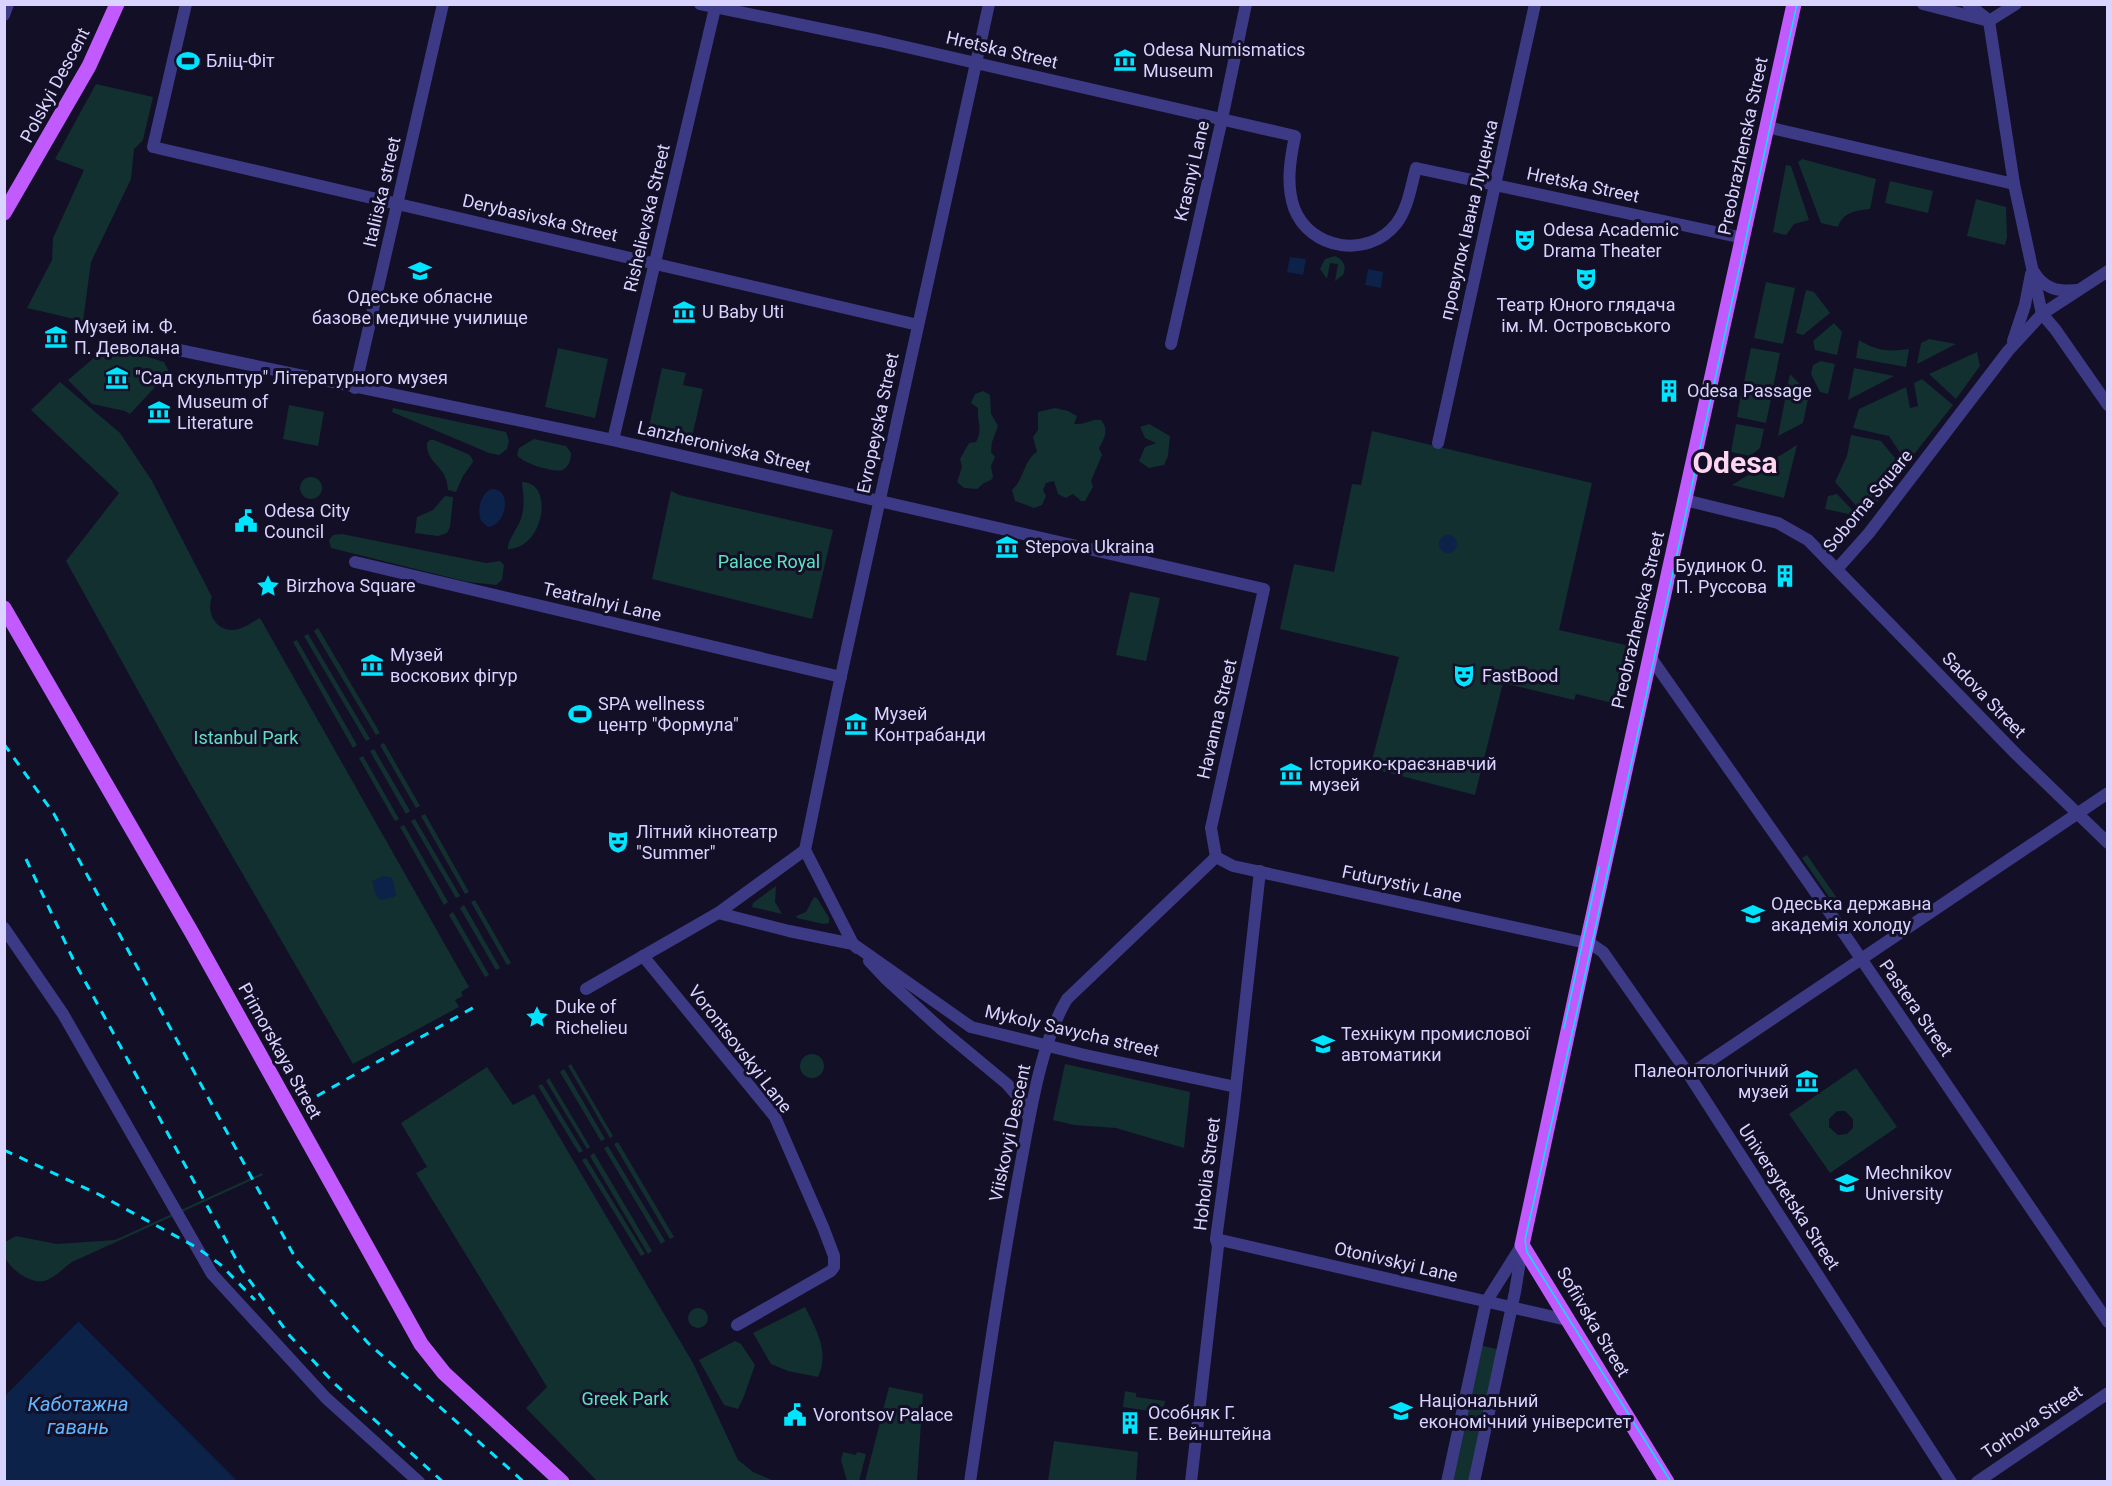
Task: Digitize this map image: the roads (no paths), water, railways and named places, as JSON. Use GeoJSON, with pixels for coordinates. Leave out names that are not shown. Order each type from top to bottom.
{"type":"FeatureCollection","features":[{"type":"Feature","properties":{"kind":"main road","name":"Polskyi Descent"},"geometry":{"type":"LineString","coordinates":[[4,213],[89,66],[117,4]]}},
{"type":"Feature","properties":{"kind":"main road","name":"Preobrazhenska Street"},"geometry":{"type":"LineString","coordinates":[[1522,1245],[1584,942],[1651,658],[1794,4]]}},
{"type":"Feature","properties":{"kind":"main road","name":"Primorskaya Street"},"geometry":{"type":"LineString","coordinates":[[4,608],[192,933],[421,1344],[444,1373],[562,1482]]}},
{"type":"Feature","properties":{"kind":"main road","name":"Sofiivska Street"},"geometry":{"type":"LineString","coordinates":[[1522,1245],[1667,1482]]}},
{"type":"Feature","properties":{"kind":"street"},"geometry":{"type":"LineString","coordinates":[[4,15],[8,4]]}},
{"type":"Feature","properties":{"kind":"street","name":"Derybasivska Street"},"geometry":{"type":"LineString","coordinates":[[186,4],[153,147],[918,325]]}},
{"type":"Feature","properties":{"kind":"street","name":"Italiiska street"},"geometry":{"type":"LineString","coordinates":[[355,388],[443,4]]}},
{"type":"Feature","properties":{"kind":"street","name":"Hretska Street"},"geometry":{"type":"LineString","coordinates":[[700,4],[880,41],[1295,136],[1289,176],[1295,210],[1308,229],[1326,242],[1338,245],[1360,246],[1389,231],[1403,213],[1416,168],[1743,238]]}},
{"type":"Feature","properties":{"kind":"street","name":"Evropeyska Street"},"geometry":{"type":"LineString","coordinates":[[805,850],[988,4]]}},
{"type":"Feature","properties":{"kind":"street","name":"Krasnyi Lane"},"geometry":{"type":"LineString","coordinates":[[1171,344],[1246,4]]}},
{"type":"Feature","properties":{"kind":"street","name":"провулок Івана Луценка"},"geometry":{"type":"LineString","coordinates":[[1438,443],[1535,4]]}},
{"type":"Feature","properties":{"kind":"street"},"geometry":{"type":"LineString","coordinates":[[1923,4],[1989,21],[2016,4]]}},
{"type":"Feature","properties":{"kind":"street"},"geometry":{"type":"LineString","coordinates":[[1968,4],[1989,21]]}},
{"type":"Feature","properties":{"kind":"street","name":"Rishelievska Street"},"geometry":{"type":"LineString","coordinates":[[613,440],[716,6]]}},
{"type":"Feature","properties":{"kind":"street","name":"Soborna Square"},"geometry":{"type":"LineString","coordinates":[[1685,500],[1778,523],[1808,540],[1837,569],[1869,533],[2008,351],[2042,314],[2014,184],[1989,21]]}},
{"type":"Feature","properties":{"kind":"street"},"geometry":{"type":"LineString","coordinates":[[1767,127],[2014,184]]}},
{"type":"Feature","properties":{"kind":"street"},"geometry":{"type":"LineString","coordinates":[[2032,270],[2040,282],[2051,289],[2079,290]]}},
{"type":"Feature","properties":{"kind":"street","name":"Soborna Square"},"geometry":{"type":"LineString","coordinates":[[2008,351],[2018,328],[2032,270]]}},
{"type":"Feature","properties":{"kind":"street"},"geometry":{"type":"LineString","coordinates":[[2108,271],[2042,314],[2108,405]]}},
{"type":"Feature","properties":{"kind":"street","name":"Lanzheronivska Street"},"geometry":{"type":"LineString","coordinates":[[174,349],[613,440],[1264,589]]}},
{"type":"Feature","properties":{"kind":"street","name":"Teatralnyi Lane"},"geometry":{"type":"LineString","coordinates":[[355,562],[841,677]]}},
{"type":"Feature","properties":{"kind":"street","name":"Sadova Street"},"geometry":{"type":"LineString","coordinates":[[1837,569],[2016,754],[2108,843]]}},
{"type":"Feature","properties":{"kind":"street","name":"Havanna Street"},"geometry":{"type":"LineString","coordinates":[[1216,857],[1212,828],[1264,589]]}},
{"type":"Feature","properties":{"kind":"street","name":"Pastera Street"},"geometry":{"type":"LineString","coordinates":[[1651,658],[2108,1322]]}},
{"type":"Feature","properties":{"kind":"street"},"geometry":{"type":"LineString","coordinates":[[1689,1075],[2108,794]]}},
{"type":"Feature","properties":{"kind":"street"},"geometry":{"type":"LineString","coordinates":[[586,989],[718,913],[805,850],[853,944],[911,1002],[1006,1084],[1021,1100],[1029,1119]]}},
{"type":"Feature","properties":{"kind":"street","name":"Futurystiv Lane"},"geometry":{"type":"LineString","coordinates":[[1216,857],[1233,866],[1584,942]]}},
{"type":"Feature","properties":{"kind":"street","name":"Viiskovyi Descent"},"geometry":{"type":"LineString","coordinates":[[970,1482],[1029,1119],[1055,1020],[1067,999],[1216,857]]}},
{"type":"Feature","properties":{"kind":"street","name":"Hoholia Street"},"geometry":{"type":"LineString","coordinates":[[1191,1482],[1218,1246],[1216,1239],[1236,1087],[1260,871]]}},
{"type":"Feature","properties":{"kind":"street"},"geometry":{"type":"LineString","coordinates":[[718,913],[853,944]]}},
{"type":"Feature","properties":{"kind":"street"},"geometry":{"type":"LineString","coordinates":[[4,928],[63,1014],[204,1262],[234,1299],[326,1398],[419,1482]]}},
{"type":"Feature","properties":{"kind":"street","name":"Universytetska Street"},"geometry":{"type":"LineString","coordinates":[[1584,942],[1603,952],[1689,1075],[1951,1482]]}},
{"type":"Feature","properties":{"kind":"street","name":"Mykoly Savycha street"},"geometry":{"type":"LineString","coordinates":[[853,944],[971,1027],[1085,1055],[1236,1087]]}},
{"type":"Feature","properties":{"kind":"street","name":"Vorontsovskyi Lane"},"geometry":{"type":"LineString","coordinates":[[643,956],[775,1117],[834,1256],[834,1267],[831,1271],[737,1325]]}},
{"type":"Feature","properties":{"kind":"street","name":"Otonivskyi Lane"},"geometry":{"type":"LineString","coordinates":[[1216,1239],[1567,1320]]}},
{"type":"Feature","properties":{"kind":"street","name":"Preobrazhenska Street"},"geometry":{"type":"LineString","coordinates":[[1447,1482],[1486,1302],[1522,1245]]}},
{"type":"Feature","properties":{"kind":"street","name":"Preobrazhenska Street"},"geometry":{"type":"LineString","coordinates":[[1474,1482],[1512,1308],[1522,1245]]}},
{"type":"Feature","properties":{"kind":"street","name":"Torhova Street"},"geometry":{"type":"LineString","coordinates":[[1977,1482],[2108,1393]]}},
{"type":"Feature","properties":{"kind":"water"},"geometry":{"type":"Polygon","coordinates":[[[1290,257],[1306,259],[1303,275],[1287,272],[1290,257]]]}},
{"type":"Feature","properties":{"kind":"water"},"geometry":{"type":"Polygon","coordinates":[[[1368,269],[1383,272],[1381,288],[1365,285],[1368,269]]]}},
{"type":"Feature","properties":{"kind":"water"},"geometry":{"type":"Polygon","coordinates":[[[491,489],[498,490],[502,494],[505,507],[500,520],[488,527],[481,521],[480,507],[484,495],[491,489]]]}},
{"type":"Feature","properties":{"kind":"water"},"geometry":{"type":"Polygon","coordinates":[[[1448,535],[1456,540],[1457,544],[1452,552],[1448,553],[1440,548],[1439,544],[1444,536],[1448,535]]]}},
{"type":"Feature","properties":{"kind":"water"},"geometry":{"type":"Polygon","coordinates":[[[384,876],[392,878],[396,895],[380,900],[376,896],[372,881],[384,876]]]}},
{"type":"Feature","properties":{"kind":"water","name":"Каботажна гавань"},"geometry":{"type":"Polygon","coordinates":[[[78,1322],[237,1481],[5,1481],[5,1396],[78,1322]]]}},
{"type":"Feature","properties":{"kind":"tram line"},"geometry":{"type":"LineString","coordinates":[[1671,1482],[1527,1252],[1525,1240],[1797,4]]}},
{"type":"Feature","properties":{"kind":"tram line"},"geometry":{"type":"LineString","coordinates":[[1564,1028],[1599,867]]}},
{"type":"Feature","properties":{"kind":"railway"},"geometry":{"type":"LineString","coordinates":[[4,744],[54,814],[297,1261],[368,1343],[524,1482]]}},
{"type":"Feature","properties":{"kind":"railway"},"geometry":{"type":"LineString","coordinates":[[26,859],[73,959],[242,1270],[290,1336],[335,1384],[443,1482]]}},
{"type":"Feature","properties":{"kind":"railway"},"geometry":{"type":"LineString","coordinates":[[317,1096],[476,1006]]}},
{"type":"Feature","properties":{"kind":"railway"},"geometry":{"type":"LineString","coordinates":[[4,1150],[98,1194],[196,1247],[221,1265],[255,1300]]}},
{"type":"Feature","properties":{"kind":"place","name":"Odesa Numismatics Museum"},"geometry":{"type":"Point","coordinates":[1125,60]}},
{"type":"Feature","properties":{"kind":"place","name":"Бліц-Фіт"},"geometry":{"type":"Point","coordinates":[188,61]}},
{"type":"Feature","properties":{"kind":"place","name":"Odesa Academic Drama Theater"},"geometry":{"type":"Point","coordinates":[1525,240]}},
{"type":"Feature","properties":{"kind":"place","name":"Одеське обласне базове медичне училище"},"geometry":{"type":"Point","coordinates":[420,271]}},
{"type":"Feature","properties":{"kind":"place","name":"Театр Юного глядача ім. М. Островського"},"geometry":{"type":"Point","coordinates":[1586,279]}},
{"type":"Feature","properties":{"kind":"place","name":"U Baby Uti"},"geometry":{"type":"Point","coordinates":[684,312]}},
{"type":"Feature","properties":{"kind":"place","name":"Музей ім. Ф. П. Деволана"},"geometry":{"type":"Point","coordinates":[56,337]}},
{"type":"Feature","properties":{"kind":"place","name":"\"Сад скульптур\" Літературного музея"},"geometry":{"type":"Point","coordinates":[117,378]}},
{"type":"Feature","properties":{"kind":"place","name":"Odesa Passage"},"geometry":{"type":"Point","coordinates":[1669,391]}},
{"type":"Feature","properties":{"kind":"place","name":"Museum of Literature"},"geometry":{"type":"Point","coordinates":[159,412]}},
{"type":"Feature","properties":{"kind":"place","name":"Odesa City Council"},"geometry":{"type":"Point","coordinates":[246,521]}},
{"type":"Feature","properties":{"kind":"place","name":"Stepova Ukraina"},"geometry":{"type":"Point","coordinates":[1007,547]}},
{"type":"Feature","properties":{"kind":"place","name":"Будинок О. П. Руссова"},"geometry":{"type":"Point","coordinates":[1785,576]}},
{"type":"Feature","properties":{"kind":"place","name":"Birzhova Square"},"geometry":{"type":"Point","coordinates":[268,586]}},
{"type":"Feature","properties":{"kind":"place","name":"Музей воскових фігур"},"geometry":{"type":"Point","coordinates":[372,665]}},
{"type":"Feature","properties":{"kind":"place","name":"FastBood"},"geometry":{"type":"Point","coordinates":[1464,676]}},
{"type":"Feature","properties":{"kind":"place","name":"SPA wellness центр \"Формула\""},"geometry":{"type":"Point","coordinates":[580,714]}},
{"type":"Feature","properties":{"kind":"place","name":"Музей Контрабанди"},"geometry":{"type":"Point","coordinates":[856,724]}},
{"type":"Feature","properties":{"kind":"place","name":"Історико-краєзнавчий музей"},"geometry":{"type":"Point","coordinates":[1291,774]}},
{"type":"Feature","properties":{"kind":"place","name":"Літний кінотеатр \"Summer\""},"geometry":{"type":"Point","coordinates":[618,842]}},
{"type":"Feature","properties":{"kind":"place","name":"Одеська державна академія холоду"},"geometry":{"type":"Point","coordinates":[1753,914]}},
{"type":"Feature","properties":{"kind":"place","name":"Duke of Richelieu"},"geometry":{"type":"Point","coordinates":[537,1017]}},
{"type":"Feature","properties":{"kind":"place","name":"Технікум промислової автоматики"},"geometry":{"type":"Point","coordinates":[1323,1044]}},
{"type":"Feature","properties":{"kind":"place","name":"Палеонтологічний музей"},"geometry":{"type":"Point","coordinates":[1807,1081]}},
{"type":"Feature","properties":{"kind":"place","name":"Mechnikov University"},"geometry":{"type":"Point","coordinates":[1847,1183]}},
{"type":"Feature","properties":{"kind":"place","name":"Національний економічний університет"},"geometry":{"type":"Point","coordinates":[1401,1411]}},
{"type":"Feature","properties":{"kind":"place","name":"Vorontsov Palace"},"geometry":{"type":"Point","coordinates":[795,1415]}},
{"type":"Feature","properties":{"kind":"place","name":"Особняк Г. Е. Вейнштейна"},"geometry":{"type":"Point","coordinates":[1130,1423]}},
{"type":"Feature","properties":{"kind":"district","name":"Odesa"},"geometry":{"type":"Point","coordinates":[1735,463]}},
{"type":"Feature","properties":{"kind":"park label","name":"Palace Royal"},"geometry":{"type":"Point","coordinates":[769,562]}},
{"type":"Feature","properties":{"kind":"park label","name":"Istanbul Park"},"geometry":{"type":"Point","coordinates":[246,738]}},
{"type":"Feature","properties":{"kind":"park label","name":"Greek Park"},"geometry":{"type":"Point","coordinates":[625,1399]}}]}
